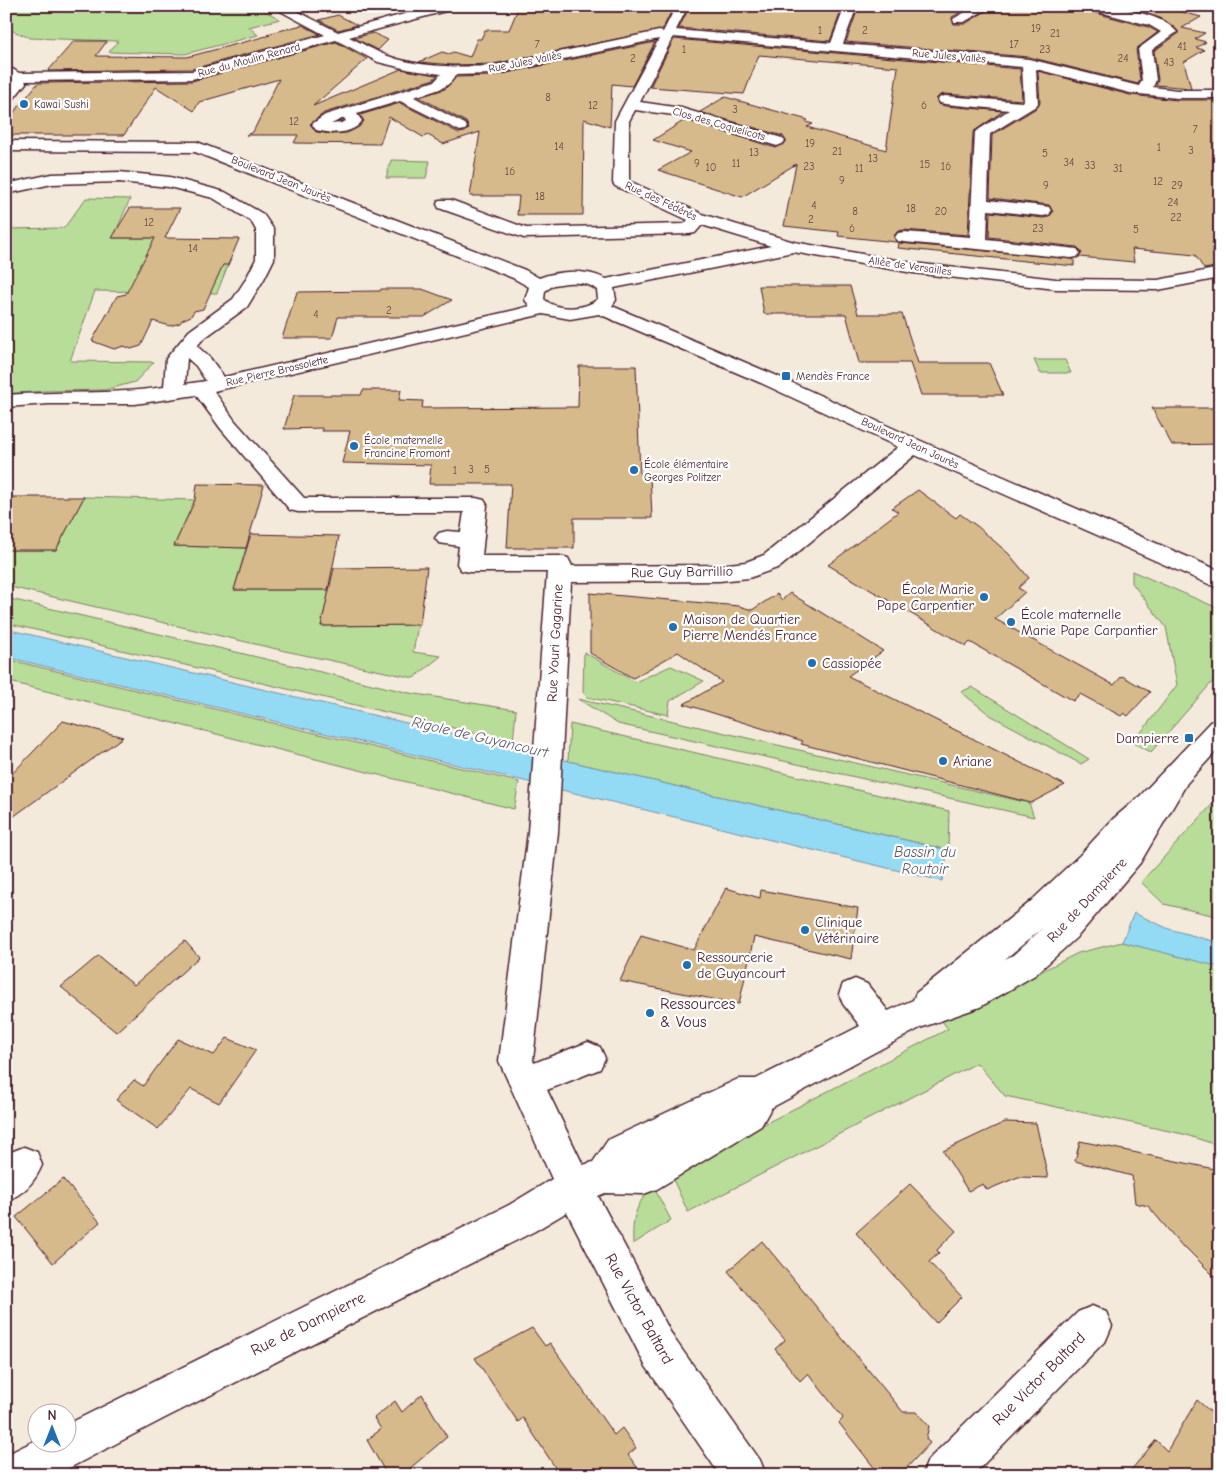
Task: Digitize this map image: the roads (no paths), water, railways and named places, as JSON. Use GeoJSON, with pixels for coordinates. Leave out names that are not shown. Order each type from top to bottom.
{"type":"FeatureCollection","features":[{"type":"Feature","properties":{"kind":"street","name":"Rue Jules Vallès"},"geometry":{"type":"LineString","coordinates":[[277,6],[335,37],[383,59],[401,64],[449,71],[493,70],[667,34],[836,46],[1029,63],[1104,83],[1144,91],[1177,94],[1220,94]]}},
{"type":"Feature","properties":{"kind":"street","name":"Rue du Moulin Renard"},"geometry":{"type":"LineString","coordinates":[[9,76],[192,75],[449,6]]}},
{"type":"Feature","properties":{"kind":"street","name":"Rue des Fédérés"},"geometry":{"type":"LineString","coordinates":[[682,6],[622,121],[621,183],[699,219],[793,247]]}},
{"type":"Feature","properties":{"kind":"street"},"geometry":{"type":"LineString","coordinates":[[836,46],[851,6]]}},
{"type":"Feature","properties":{"kind":"street"},"geometry":{"type":"LineString","coordinates":[[959,19],[986,6]]}},
{"type":"Feature","properties":{"kind":"street"},"geometry":{"type":"LineString","coordinates":[[1092,6],[1154,22],[1170,32],[1144,49],[1148,80],[1144,91]]}},
{"type":"Feature","properties":{"kind":"street"},"geometry":{"type":"LineString","coordinates":[[978,244],[983,132],[1031,103],[1029,63]]}},
{"type":"Feature","properties":{"kind":"street"},"geometry":{"type":"LineString","coordinates":[[350,112],[440,84],[447,78],[449,71]]}},
{"type":"Feature","properties":{"kind":"street"},"geometry":{"type":"LineString","coordinates":[[6,99],[19,83],[9,76]]}},
{"type":"Feature","properties":{"kind":"street"},"geometry":{"type":"LineString","coordinates":[[402,96],[443,118],[460,120]]}},
{"type":"Feature","properties":{"kind":"street"},"geometry":{"type":"LineString","coordinates":[[945,100],[1024,107]]}},
{"type":"Feature","properties":{"kind":"street","name":"Clos des Coquelicots"},"geometry":{"type":"LineString","coordinates":[[631,105],[676,111],[777,141]]}},
{"type":"Feature","properties":{"kind":"street","name":"Boulevard Jean Jaurès"},"geometry":{"type":"LineString","coordinates":[[6,146],[196,147],[519,274],[540,286]]}},
{"type":"Feature","properties":{"kind":"street"},"geometry":{"type":"LineString","coordinates":[[6,189],[52,179],[119,177],[170,182],[219,195],[257,218],[266,230],[265,259],[240,303],[196,335],[176,359],[174,393]]}},
{"type":"Feature","properties":{"kind":"street"},"geometry":{"type":"LineString","coordinates":[[445,204],[524,233],[689,229],[699,219]]}},
{"type":"Feature","properties":{"kind":"street"},"geometry":{"type":"LineString","coordinates":[[980,204],[1043,211]]}},
{"type":"Feature","properties":{"kind":"street"},"geometry":{"type":"LineString","coordinates":[[904,237],[1071,253]]}},
{"type":"Feature","properties":{"kind":"street","name":"Allée de Versailles"},"geometry":{"type":"LineString","coordinates":[[602,285],[793,247],[913,268],[1056,284],[1158,286],[1220,273]]}},
{"type":"Feature","properties":{"kind":"street"},"geometry":{"type":"LineString","coordinates":[[572,277],[584,278],[602,285],[607,291],[608,297],[599,307],[576,314],[558,313],[543,308],[534,297],[540,286],[548,281],[572,277]]}},
{"type":"Feature","properties":{"kind":"street","name":"Boulevard Jean Jaurès"},"geometry":{"type":"LineString","coordinates":[[599,307],[768,379],[913,446],[1220,581]]}},
{"type":"Feature","properties":{"kind":"street","name":"Rue Pierre Brossolette"},"geometry":{"type":"LineString","coordinates":[[6,401],[49,398],[136,398],[174,393],[520,315],[543,308]]}},
{"type":"Feature","properties":{"kind":"street","name":"Rue Youri Gagarine"},"geometry":{"type":"LineString","coordinates":[[186,347],[203,362],[210,386],[228,425],[298,505],[476,505],[469,564],[560,564],[543,832],[516,1062],[526,1082],[589,1181]]}},
{"type":"Feature","properties":{"kind":"street","name":"Rue Guy Barrillio"},"geometry":{"type":"LineString","coordinates":[[559,574],[719,573],[749,570],[772,561],[913,446]]}},
{"type":"Feature","properties":{"kind":"street"},"geometry":{"type":"LineString","coordinates":[[447,538],[472,539]]}},
{"type":"Feature","properties":{"kind":"street","name":"Rue de Dampierre"},"geometry":{"type":"LineString","coordinates":[[12,1475],[148,1404],[522,1218],[589,1181],[644,1176],[749,1114],[759,1096],[898,1024],[968,997],[1024,964],[1067,926],[1129,854],[1177,775],[1220,730]]}},
{"type":"Feature","properties":{"kind":"street"},"geometry":{"type":"LineString","coordinates":[[855,994],[898,1024]]}},
{"type":"Feature","properties":{"kind":"street"},"geometry":{"type":"LineString","coordinates":[[526,1082],[588,1058]]}},
{"type":"Feature","properties":{"kind":"street","name":"Rue Victor Baltard"},"geometry":{"type":"LineString","coordinates":[[589,1181],[659,1351],[745,1475]]}},
{"type":"Feature","properties":{"kind":"street","name":"Rue Victor Baltard"},"geometry":{"type":"LineString","coordinates":[[943,1475],[1092,1326]]}},
{"type":"Feature","properties":{"kind":"water","name":"Bassin du Routoir"},"geometry":{"type":"Polygon","coordinates":[[[6,629],[948,850],[942,881],[6,657],[6,629]]]}},
{"type":"Feature","properties":{"kind":"water"},"geometry":{"type":"Polygon","coordinates":[[[1134,913],[1169,929],[1220,943],[1220,967],[1122,942],[1134,913]]]}},
{"type":"Feature","properties":{"kind":"place","name":"Kawai Sushi"},"geometry":{"type":"Point","coordinates":[24,104]}},
{"type":"Feature","properties":{"kind":"place","name":"Mendès France"},"geometry":{"type":"Point","coordinates":[786,376]}},
{"type":"Feature","properties":{"kind":"place","name":"École maternelle Francine Fromont"},"geometry":{"type":"Point","coordinates":[354,446]}},
{"type":"Feature","properties":{"kind":"place","name":"École élémentaire Georges Politzer"},"geometry":{"type":"Point","coordinates":[634,470]}},
{"type":"Feature","properties":{"kind":"place","name":"École Marie Pape Carpentier"},"geometry":{"type":"Point","coordinates":[984,597]}},
{"type":"Feature","properties":{"kind":"place","name":"École maternelle Marie Pape Carpantier"},"geometry":{"type":"Point","coordinates":[1011,622]}},
{"type":"Feature","properties":{"kind":"place","name":"Maison de Quartier Pierre Mendés France"},"geometry":{"type":"Point","coordinates":[673,627]}},
{"type":"Feature","properties":{"kind":"place","name":"Cassiopée"},"geometry":{"type":"Point","coordinates":[812,663]}},
{"type":"Feature","properties":{"kind":"place","name":"Dampierre"},"geometry":{"type":"Point","coordinates":[1189,738]}},
{"type":"Feature","properties":{"kind":"place","name":"Ariane"},"geometry":{"type":"Point","coordinates":[943,761]}},
{"type":"Feature","properties":{"kind":"place","name":"Clinique Vétérinaire"},"geometry":{"type":"Point","coordinates":[805,930]}},
{"type":"Feature","properties":{"kind":"place","name":"Ressourcerie de Guyancourt"},"geometry":{"type":"Point","coordinates":[687,965]}},
{"type":"Feature","properties":{"kind":"place","name":"Ressources & Vous"},"geometry":{"type":"Point","coordinates":[650,1013]}},
{"type":"Feature","properties":{"kind":"water label","name":"Rigole de Guyancourt"},"geometry":{"type":"Point","coordinates":[480,737]}}]}
